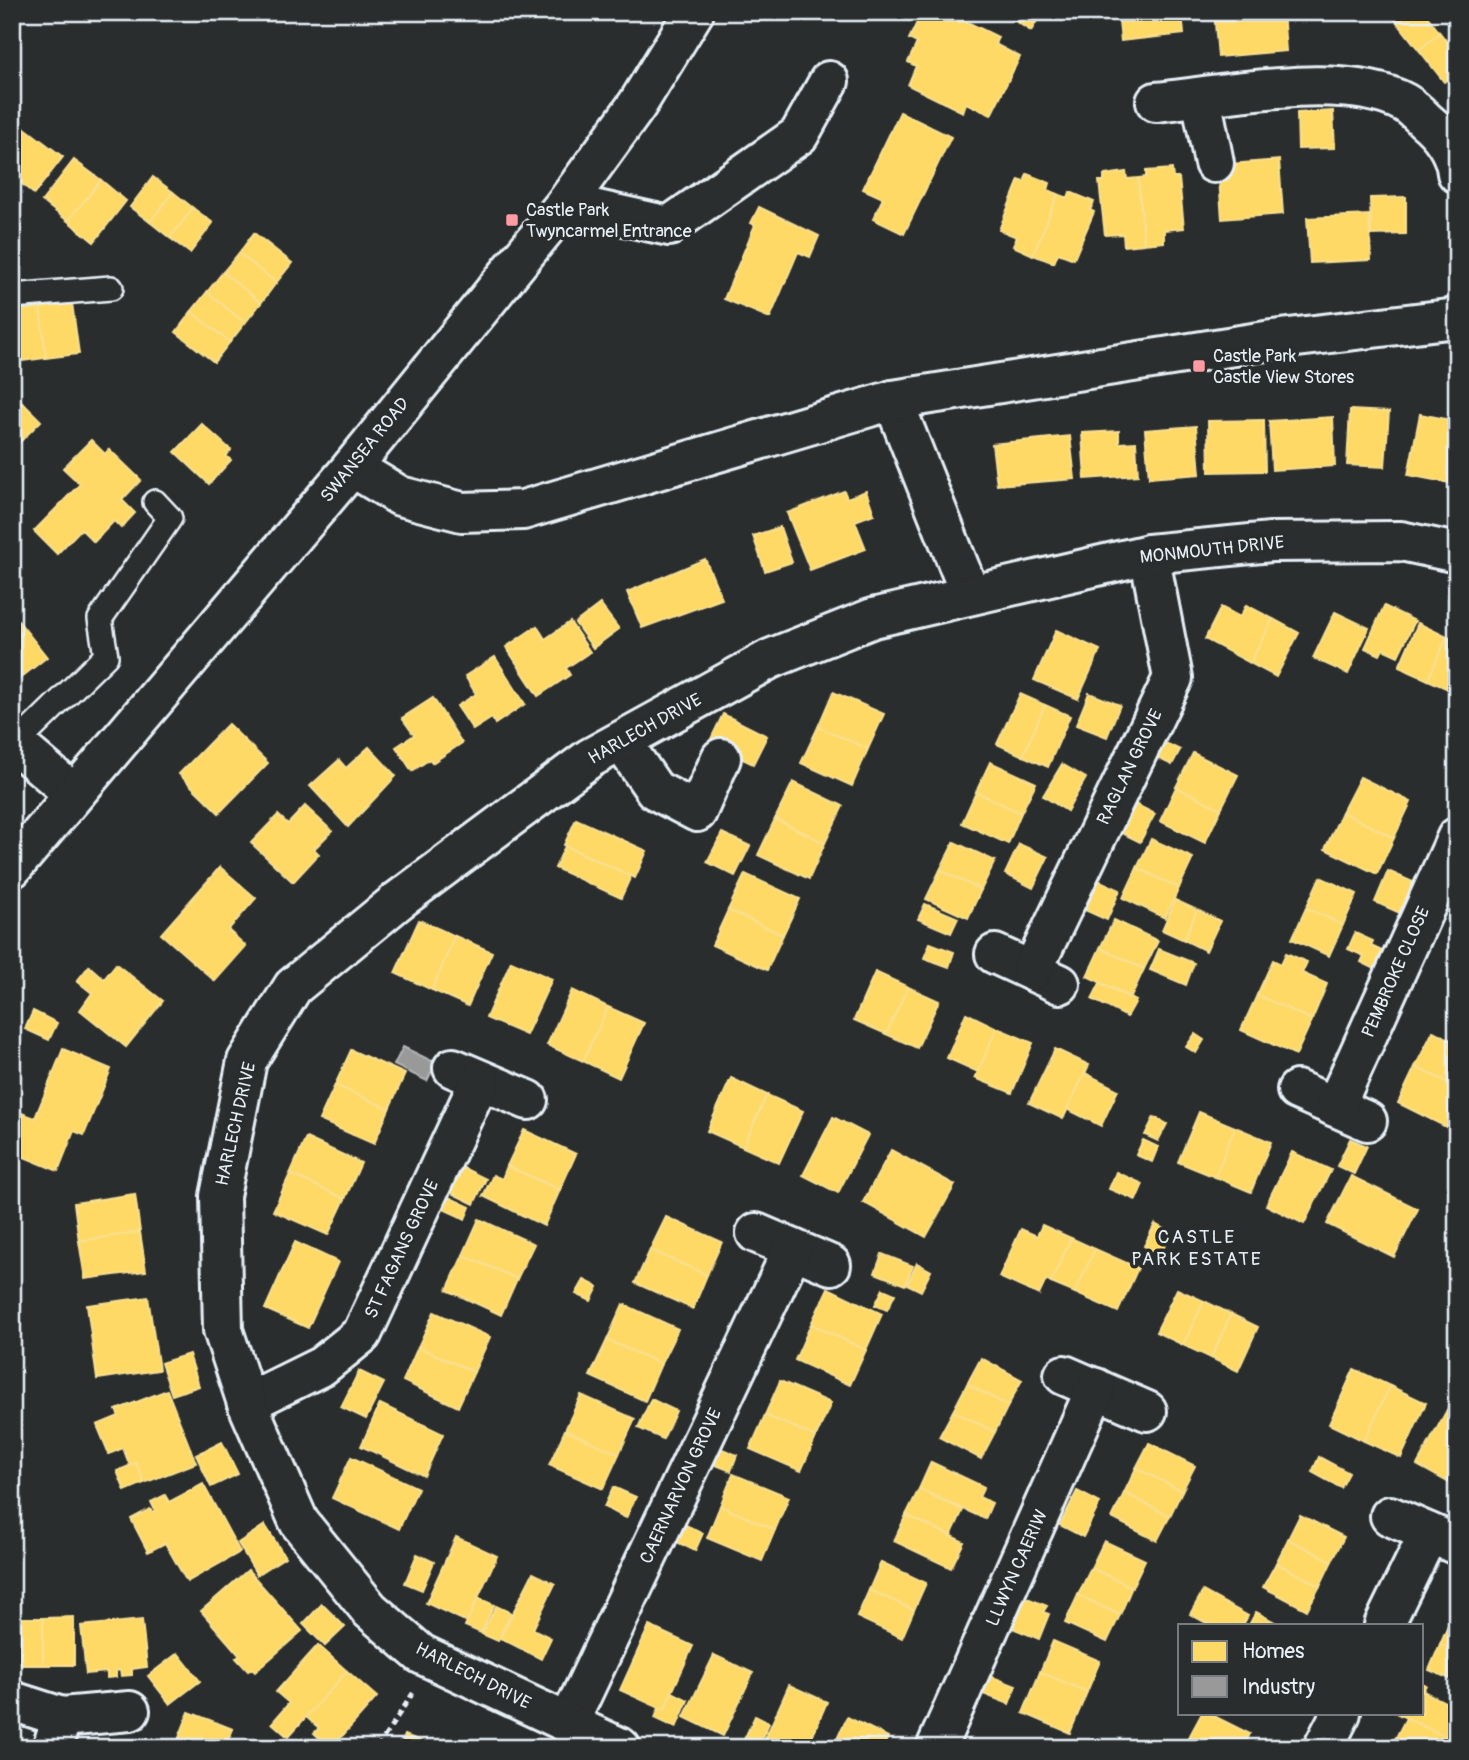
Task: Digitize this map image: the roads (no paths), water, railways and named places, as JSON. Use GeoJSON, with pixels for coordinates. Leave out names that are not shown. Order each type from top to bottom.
{"type":"FeatureCollection","features":[{"type":"Feature","properties":{"kind":"street","name":"SWANSEA ROAD"},"geometry":{"type":"LineString","coordinates":[[12,868],[352,467],[566,203],[637,105],[694,12]]}},
{"type":"Feature","properties":{"kind":"street"},"geometry":{"type":"LineString","coordinates":[[566,203],[669,226],[799,135],[830,81]]}},
{"type":"Feature","properties":{"kind":"street"},"geometry":{"type":"LineString","coordinates":[[1156,102],[1316,86],[1360,88],[1405,103],[1439,131],[1456,162],[1457,173]]}},
{"type":"Feature","properties":{"kind":"street"},"geometry":{"type":"LineString","coordinates":[[1201,97],[1214,163]]}},
{"type":"Feature","properties":{"kind":"street"},"geometry":{"type":"LineString","coordinates":[[352,467],[400,496],[462,512],[523,510],[893,400],[1272,340],[1457,318]]}},
{"type":"Feature","properties":{"kind":"street"},"geometry":{"type":"LineString","coordinates":[[893,400],[970,594]]}},
{"type":"Feature","properties":{"kind":"street","name":"MONMOUTH DRIVE"},"geometry":{"type":"LineString","coordinates":[[970,594],[1149,554],[1271,541],[1401,541],[1457,553]]}},
{"type":"Feature","properties":{"kind":"street","name":"RAGLAN GROVE"},"geometry":{"type":"LineString","coordinates":[[995,954],[1046,978],[1173,678],[1149,554]]}},
{"type":"Feature","properties":{"kind":"street","name":"HARLECH DRIVE"},"geometry":{"type":"LineString","coordinates":[[621,1748],[421,1654],[370,1610],[299,1522],[247,1403],[223,1330],[220,1196],[247,1062],[293,987],[400,900],[590,758],[770,659],[873,618],[970,594]]}},
{"type":"Feature","properties":{"kind":"street"},"geometry":{"type":"LineString","coordinates":[[622,742],[655,790],[697,812],[721,758]]}},
{"type":"Feature","properties":{"kind":"street"},"geometry":{"type":"LineString","coordinates":[[14,744],[74,794]]}},
{"type":"Feature","properties":{"kind":"street","name":"PEMBROKE CLOSE"},"geometry":{"type":"LineString","coordinates":[[1297,1090],[1351,1114],[1457,837]]}},
{"type":"Feature","properties":{"kind":"street","name":"ST FAGANS GROVE"},"geometry":{"type":"LineString","coordinates":[[247,1403],[322,1366],[362,1334],[467,1074],[527,1100]]}},
{"type":"Feature","properties":{"kind":"street"},"geometry":{"type":"LineString","coordinates":[[756,1233],[831,1265]]}},
{"type":"Feature","properties":{"kind":"street","name":"CAERNARVON GROVE"},"geometry":{"type":"LineString","coordinates":[[568,1724],[793,1249]]}},
{"type":"Feature","properties":{"kind":"street","name":"LLWYN CAERIW"},"geometry":{"type":"LineString","coordinates":[[936,1748],[1080,1381],[1147,1411]]}},
{"type":"Feature","properties":{"kind":"street"},"geometry":{"type":"LineString","coordinates":[[1385,1624],[1443,1539],[1390,1516]]}},
{"type":"Feature","properties":{"kind":"street"},"geometry":{"type":"LineString","coordinates":[[12,1701],[57,1732],[130,1711]]}},
{"type":"Feature","properties":{"kind":"street"},"geometry":{"type":"LineString","coordinates":[[1324,1748],[1341,1714]]}},
{"type":"Feature","properties":{"kind":"lane"},"geometry":{"type":"LineString","coordinates":[[12,296],[111,288]]}},
{"type":"Feature","properties":{"kind":"lane"},"geometry":{"type":"LineString","coordinates":[[14,744],[106,656],[100,619],[170,518],[155,502]]}},
{"type":"Feature","properties":{"kind":"place","name":"Castle Park Twyncarmel Entrance"},"geometry":{"type":"Point","coordinates":[512,220]}},
{"type":"Feature","properties":{"kind":"place","name":"Castle Park Castle View Stores"},"geometry":{"type":"Point","coordinates":[1199,366]}},
{"type":"Feature","properties":{"kind":"district","name":"CASTLE PARK ESTATE"},"geometry":{"type":"Point","coordinates":[1197,1248]}}]}
